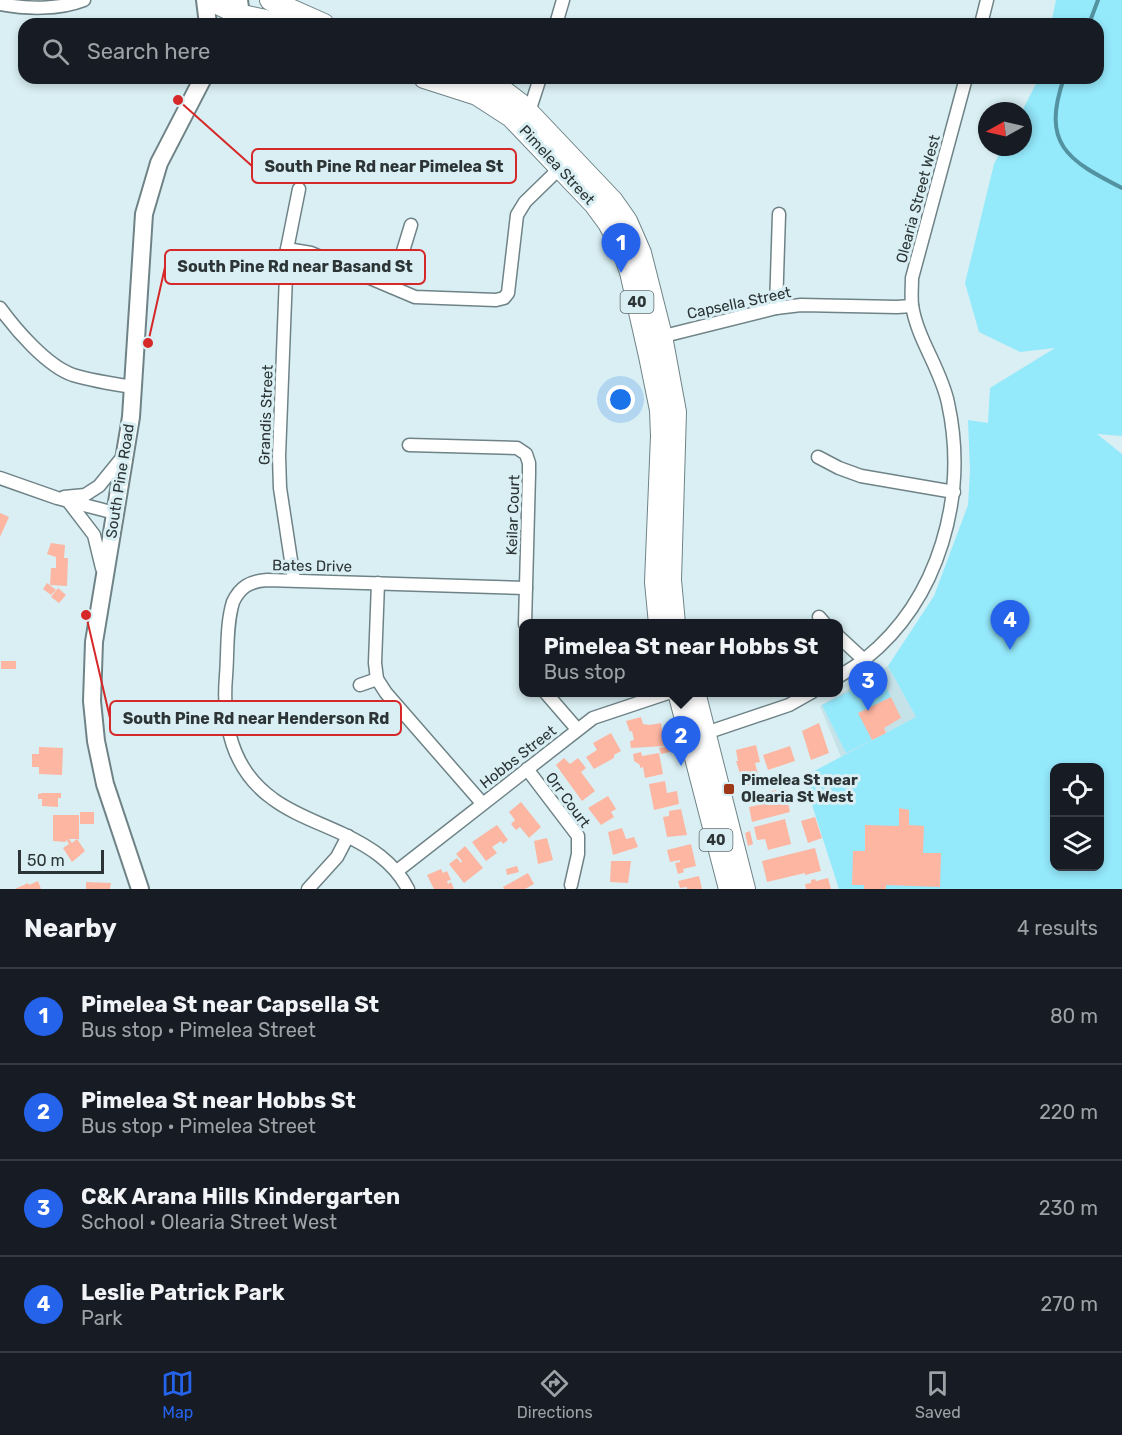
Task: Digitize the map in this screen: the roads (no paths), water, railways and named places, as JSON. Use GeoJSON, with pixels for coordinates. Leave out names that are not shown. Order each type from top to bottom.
{"type":"FeatureCollection","features":[{"type":"Feature","properties":{"kind":"main road"},"geometry":{"type":"LineString","coordinates":[[207,0],[237,13],[258,18]]}},
{"type":"Feature","properties":{"kind":"main road"},"geometry":{"type":"LineString","coordinates":[[270,0],[310,18]]}},
{"type":"Feature","properties":{"kind":"main road","name":"Pimelea Street"},"geometry":{"type":"LineString","coordinates":[[443,84],[477,95],[496,106],[613,201],[627,221],[641,253],[654,338],[661,428],[655,582],[659,619]]}},
{"type":"Feature","properties":{"kind":"main road","name":"Pimelea Street"},"geometry":{"type":"LineString","coordinates":[[491,84],[500,88],[529,112],[566,163]]}},
{"type":"Feature","properties":{"kind":"main road","name":"Pimelea Street"},"geometry":{"type":"LineString","coordinates":[[654,338],[674,396],[677,420],[671,580],[675,619]]}},
{"type":"Feature","properties":{"kind":"main road","name":"40"},"geometry":{"type":"LineString","coordinates":[[680,697],[698,735],[745,889]]}},
{"type":"Feature","properties":{"kind":"main road","name":"40"},"geometry":{"type":"LineString","coordinates":[[695,697],[698,735],[729,889]]}},
{"type":"Feature","properties":{"kind":"street"},"geometry":{"type":"LineString","coordinates":[[0,4],[19,7],[60,6],[84,0]]}},
{"type":"Feature","properties":{"kind":"street"},"geometry":{"type":"LineString","coordinates":[[207,0],[208,18]]}},
{"type":"Feature","properties":{"kind":"street"},"geometry":{"type":"LineString","coordinates":[[558,18],[563,0]]}},
{"type":"Feature","properties":{"kind":"street"},"geometry":{"type":"LineString","coordinates":[[982,18],[987,0]]}},
{"type":"Feature","properties":{"kind":"street","name":"South Pine Road"},"geometry":{"type":"LineString","coordinates":[[140,889],[105,784],[96,741],[92,673],[94,642],[134,387],[141,241],[148,196],[165,150],[200,84]]}},
{"type":"Feature","properties":{"kind":"street"},"geometry":{"type":"LineString","coordinates":[[529,112],[538,84]]}},
{"type":"Feature","properties":{"kind":"street","name":"Olearia Street West"},"geometry":{"type":"LineString","coordinates":[[843,673],[864,660],[899,624],[915,602],[933,570],[945,534],[954,492],[955,447],[948,401],[912,306],[912,278],[964,84]]}},
{"type":"Feature","properties":{"kind":"street"},"geometry":{"type":"LineString","coordinates":[[287,249],[311,253],[415,297],[496,300],[504,298],[508,293],[518,215],[530,196],[566,163]]}},
{"type":"Feature","properties":{"kind":"street","name":"Grandis Street"},"geometry":{"type":"LineString","coordinates":[[294,580],[280,488],[279,456],[287,249],[299,189]]}},
{"type":"Feature","properties":{"kind":"street"},"geometry":{"type":"LineString","coordinates":[[776,308],[779,214]]}},
{"type":"Feature","properties":{"kind":"street"},"geometry":{"type":"LineString","coordinates":[[392,287],[411,225]]}},
{"type":"Feature","properties":{"kind":"street","name":"Capsella Street"},"geometry":{"type":"LineString","coordinates":[[654,338],[776,308],[801,305],[912,306]]}},
{"type":"Feature","properties":{"kind":"street"},"geometry":{"type":"LineString","coordinates":[[0,308],[8,320],[48,360],[71,374],[134,387]]}},
{"type":"Feature","properties":{"kind":"street","name":"Keilar Court"},"geometry":{"type":"LineString","coordinates":[[409,445],[517,448],[525,453],[529,468],[525,619]]}},
{"type":"Feature","properties":{"kind":"street"},"geometry":{"type":"LineString","coordinates":[[63,499],[85,495],[99,486],[125,454]]}},
{"type":"Feature","properties":{"kind":"street"},"geometry":{"type":"LineString","coordinates":[[818,457],[861,476],[954,492]]}},
{"type":"Feature","properties":{"kind":"street"},"geometry":{"type":"LineString","coordinates":[[0,478],[115,513]]}},
{"type":"Feature","properties":{"kind":"street"},"geometry":{"type":"LineString","coordinates":[[63,499],[94,535],[101,556],[104,581]]}},
{"type":"Feature","properties":{"kind":"street","name":"Bates Drive"},"geometry":{"type":"LineString","coordinates":[[408,889],[397,871],[378,853],[288,808],[262,790],[242,764],[233,746],[227,723],[225,692],[233,602],[241,590],[252,583],[267,580],[526,588]]}},
{"type":"Feature","properties":{"kind":"street"},"geometry":{"type":"LineString","coordinates":[[378,583],[375,663],[377,680],[482,803]]}},
{"type":"Feature","properties":{"kind":"street"},"geometry":{"type":"LineString","coordinates":[[843,641],[864,660]]}},
{"type":"Feature","properties":{"kind":"street"},"geometry":{"type":"LineString","coordinates":[[360,685],[377,680]]}},
{"type":"Feature","properties":{"kind":"street"},"geometry":{"type":"LineString","coordinates":[[549,697],[577,729]]}},
{"type":"Feature","properties":{"kind":"street","name":"Hobbs Street"},"geometry":{"type":"LineString","coordinates":[[397,871],[577,729],[601,714],[658,697]]}},
{"type":"Feature","properties":{"kind":"street"},"geometry":{"type":"LineString","coordinates":[[698,735],[789,705],[804,697]]}},
{"type":"Feature","properties":{"kind":"street","name":"Orr Court"},"geometry":{"type":"LineString","coordinates":[[527,769],[578,836],[578,854],[571,885]]}},
{"type":"Feature","properties":{"kind":"street"},"geometry":{"type":"LineString","coordinates":[[308,889],[337,857],[348,836]]}},
{"type":"Feature","properties":{"kind":"waterway"},"geometry":{"type":"LineString","coordinates":[[1091,18],[1098,0]]}},
{"type":"Feature","properties":{"kind":"waterway"},"geometry":{"type":"LineString","coordinates":[[1062,84],[1056,119],[1058,134],[1064,147],[1086,168],[1122,188]]}},
{"type":"Feature","properties":{"kind":"place","name":"South Pine Rd near Pimelea St"},"geometry":{"type":"Point","coordinates":[178,100]}},
{"type":"Feature","properties":{"kind":"place","name":"Pimelea St near Capsella St"},"geometry":{"type":"Point","coordinates":[621,273]}},
{"type":"Feature","properties":{"kind":"place","name":"South Pine Rd near Basand St"},"geometry":{"type":"Point","coordinates":[148,343]}},
{"type":"Feature","properties":{"kind":"place","name":"South Pine Rd near Henderson Rd"},"geometry":{"type":"Point","coordinates":[86,615]}},
{"type":"Feature","properties":{"kind":"place","name":"Leslie Patrick Park"},"geometry":{"type":"Point","coordinates":[1010,650]}},
{"type":"Feature","properties":{"kind":"place","name":"C&K Arana Hills Kindergarten"},"geometry":{"type":"Point","coordinates":[868,711]}},
{"type":"Feature","properties":{"kind":"place","name":"Pimelea St near Hobbs St"},"geometry":{"type":"Point","coordinates":[681,766]}},
{"type":"Feature","properties":{"kind":"place","name":"Pimelea St near Olearia St West"},"geometry":{"type":"Point","coordinates":[729,789]}}]}
